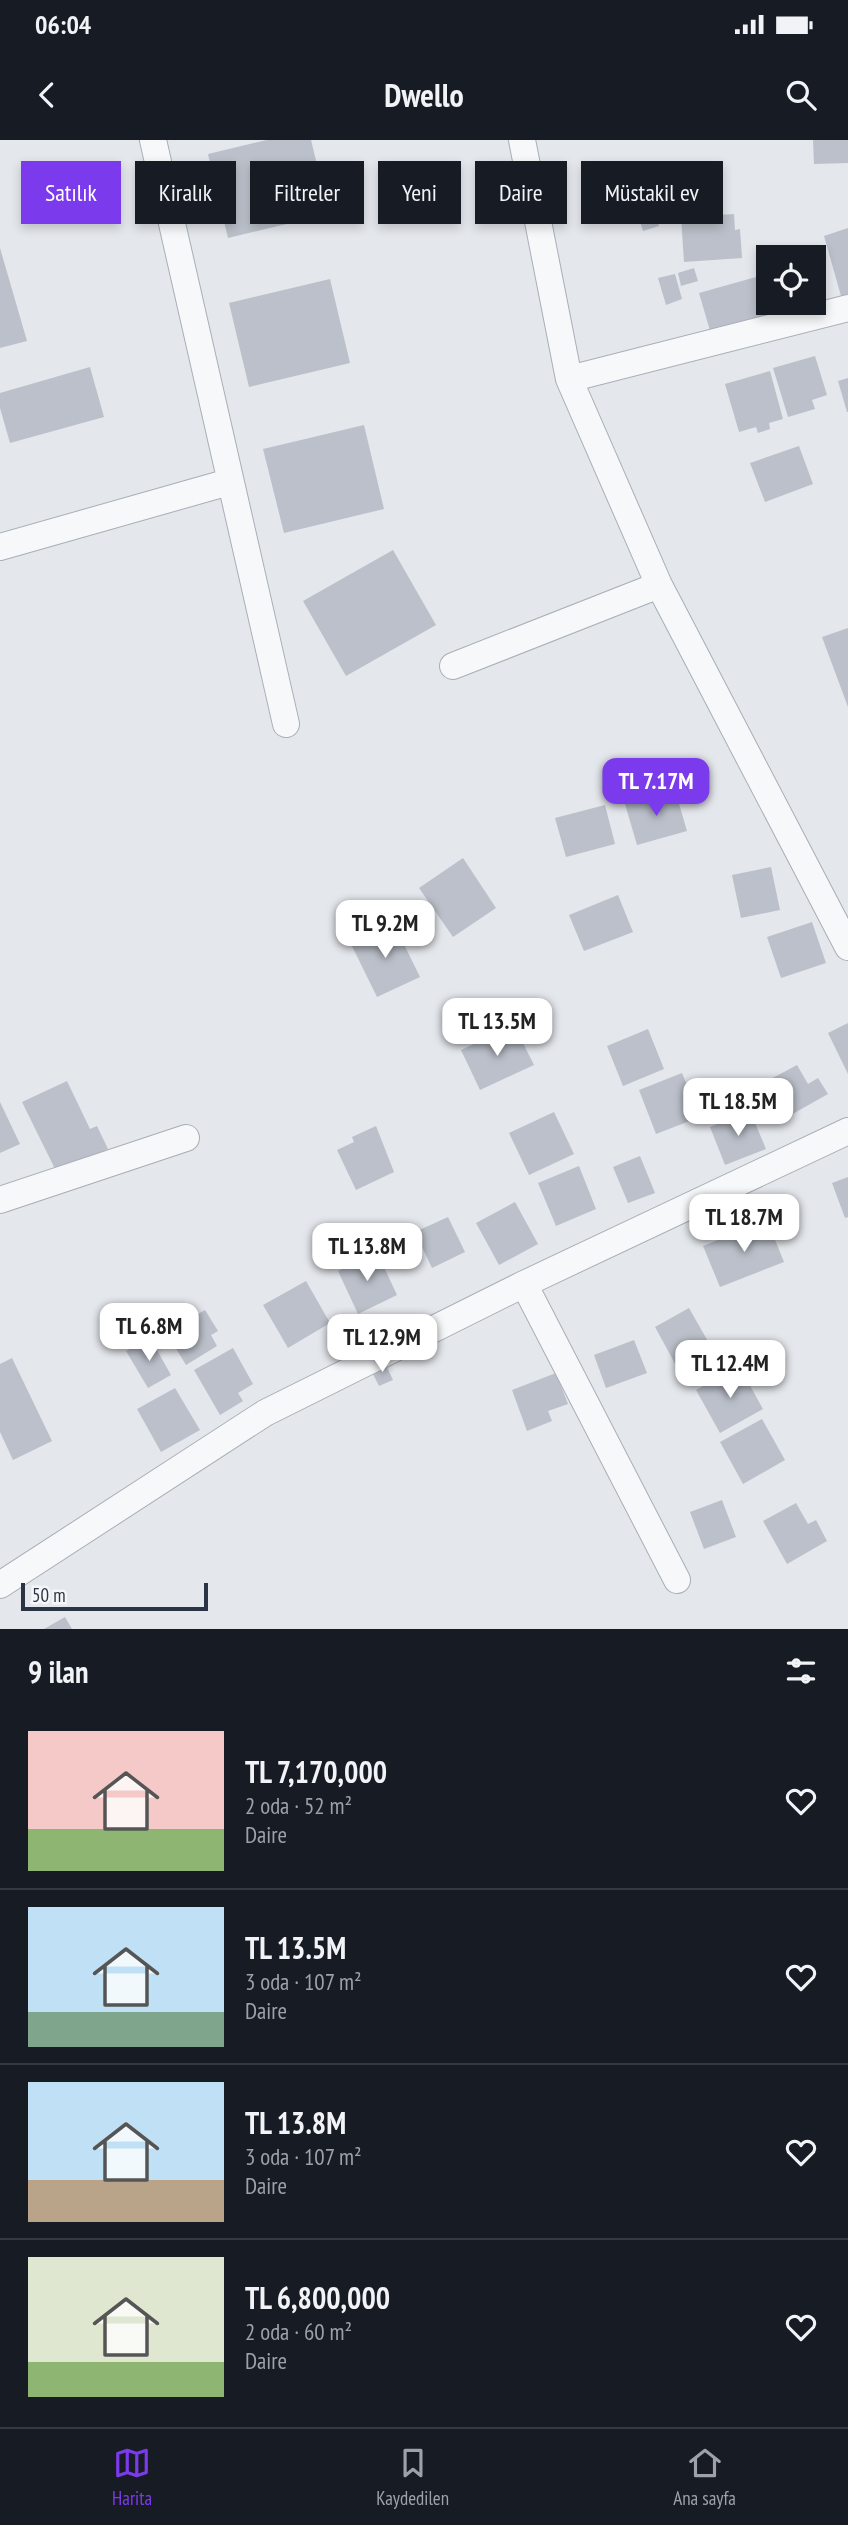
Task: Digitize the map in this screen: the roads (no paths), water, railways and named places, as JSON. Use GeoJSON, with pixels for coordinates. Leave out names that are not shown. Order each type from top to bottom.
{"type":"FeatureCollection","features":[{"type":"Feature","properties":{"kind":"street"},"geometry":{"type":"LineString","coordinates":[[153,140],[286,724]]}},
{"type":"Feature","properties":{"kind":"street"},"geometry":{"type":"LineString","coordinates":[[522,140],[569,379],[659,585],[848,947]]}},
{"type":"Feature","properties":{"kind":"street"},"geometry":{"type":"LineString","coordinates":[[569,379],[848,308]]}},
{"type":"Feature","properties":{"kind":"street"},"geometry":{"type":"LineString","coordinates":[[0,547],[229,482]]}},
{"type":"Feature","properties":{"kind":"street"},"geometry":{"type":"LineString","coordinates":[[453,666],[659,585]]}},
{"type":"Feature","properties":{"kind":"street"},"geometry":{"type":"LineString","coordinates":[[0,1585],[265,1413],[524,1284],[848,1131]]}},
{"type":"Feature","properties":{"kind":"street"},"geometry":{"type":"LineString","coordinates":[[0,1200],[186,1138]]}},
{"type":"Feature","properties":{"kind":"street"},"geometry":{"type":"LineString","coordinates":[[524,1284],[677,1580]]}}]}
